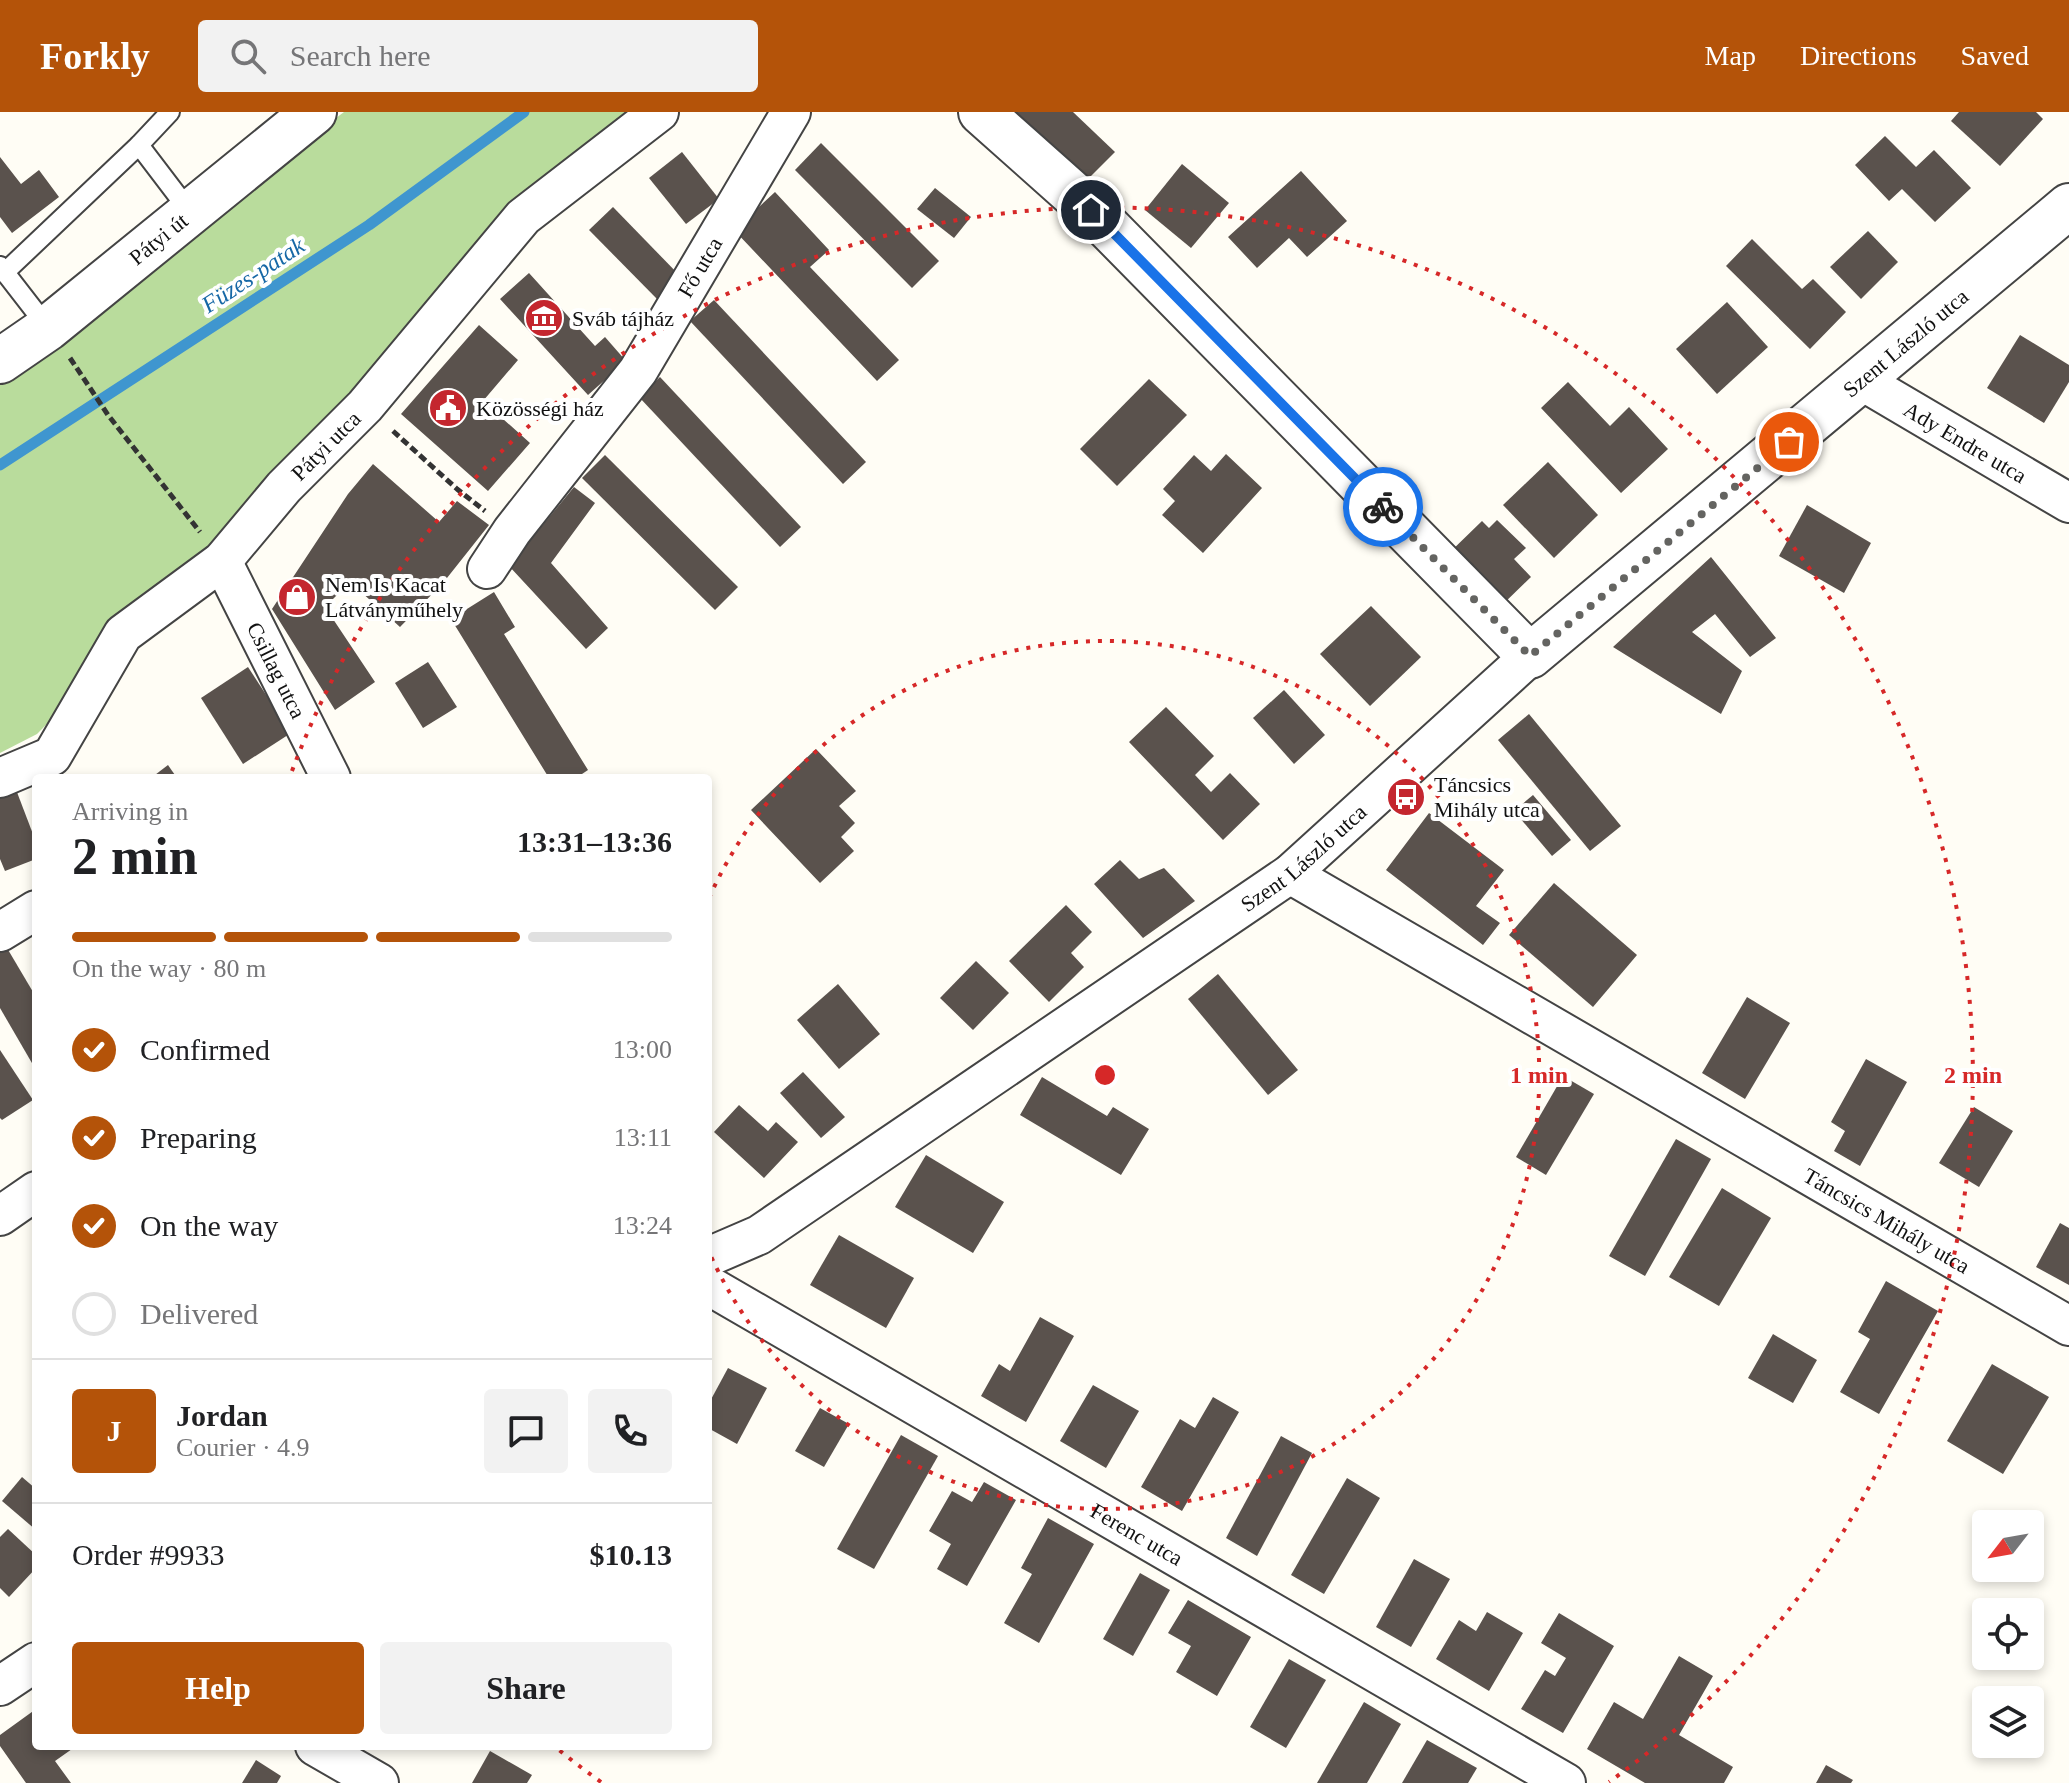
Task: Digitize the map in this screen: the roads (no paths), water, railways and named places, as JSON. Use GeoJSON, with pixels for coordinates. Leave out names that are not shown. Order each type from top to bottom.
{"type":"FeatureCollection","features":[{"type":"Feature","properties":{"kind":"street","name":"Pátyi út"},"geometry":{"type":"LineString","coordinates":[[0,361],[48,328],[314,112]]}},
{"type":"Feature","properties":{"kind":"street","name":"Pátyi utca"},"geometry":{"type":"LineString","coordinates":[[0,778],[55,767],[123,634],[222,561],[284,487],[365,406],[523,217],[659,112]]}},
{"type":"Feature","properties":{"kind":"street","name":"Fő utca"},"geometry":{"type":"LineString","coordinates":[[487,569],[512,531],[638,371],[791,112]]}},
{"type":"Feature","properties":{"kind":"street"},"geometry":{"type":"LineString","coordinates":[[981,112],[1091,210],[1530,656]]}},
{"type":"Feature","properties":{"kind":"street","name":"Szent László utca"},"geometry":{"type":"LineString","coordinates":[[712,1255],[759,1235],[1290,874],[1530,656],[2069,206]]}},
{"type":"Feature","properties":{"kind":"street","name":"Ady Endre utca"},"geometry":{"type":"LineString","coordinates":[[1862,381],[2069,503]]}},
{"type":"Feature","properties":{"kind":"street","name":"Csillag utca"},"geometry":{"type":"LineString","coordinates":[[222,561],[329,774]]}},
{"type":"Feature","properties":{"kind":"street","name":"Táncsics Mihály utca"},"geometry":{"type":"LineString","coordinates":[[1290,874],[2069,1326]]}},
{"type":"Feature","properties":{"kind":"street"},"geometry":{"type":"LineString","coordinates":[[0,932],[32,912]]}},
{"type":"Feature","properties":{"kind":"street"},"geometry":{"type":"LineString","coordinates":[[0,1216],[32,1194]]}},
{"type":"Feature","properties":{"kind":"street","name":"Ferenc utca"},"geometry":{"type":"LineString","coordinates":[[712,1287],[1566,1783]]}},
{"type":"Feature","properties":{"kind":"street"},"geometry":{"type":"LineString","coordinates":[[0,1686],[32,1665]]}},
{"type":"Feature","properties":{"kind":"street"},"geometry":{"type":"LineString","coordinates":[[322,1750],[379,1783]]}},
{"type":"Feature","properties":{"kind":"lane"},"geometry":{"type":"LineString","coordinates":[[48,328],[2,270],[139,145],[170,112]]}},
{"type":"Feature","properties":{"kind":"lane"},"geometry":{"type":"LineString","coordinates":[[139,145],[190,212]]}},
{"type":"Feature","properties":{"kind":"waterway","name":"Füzes-patak"},"geometry":{"type":"LineString","coordinates":[[0,465],[369,225],[524,112]]}},
{"type":"Feature","properties":{"kind":"place","name":"Sváb tájház"},"geometry":{"type":"Point","coordinates":[544,318]}},
{"type":"Feature","properties":{"kind":"place","name":"Közösségi ház"},"geometry":{"type":"Point","coordinates":[448,408]}},
{"type":"Feature","properties":{"kind":"place","name":"Nem Is Kacat Látványműhely"},"geometry":{"type":"Point","coordinates":[297,597]}},
{"type":"Feature","properties":{"kind":"place","name":"Táncsics Mihály utca"},"geometry":{"type":"Point","coordinates":[1406,797]}}]}
